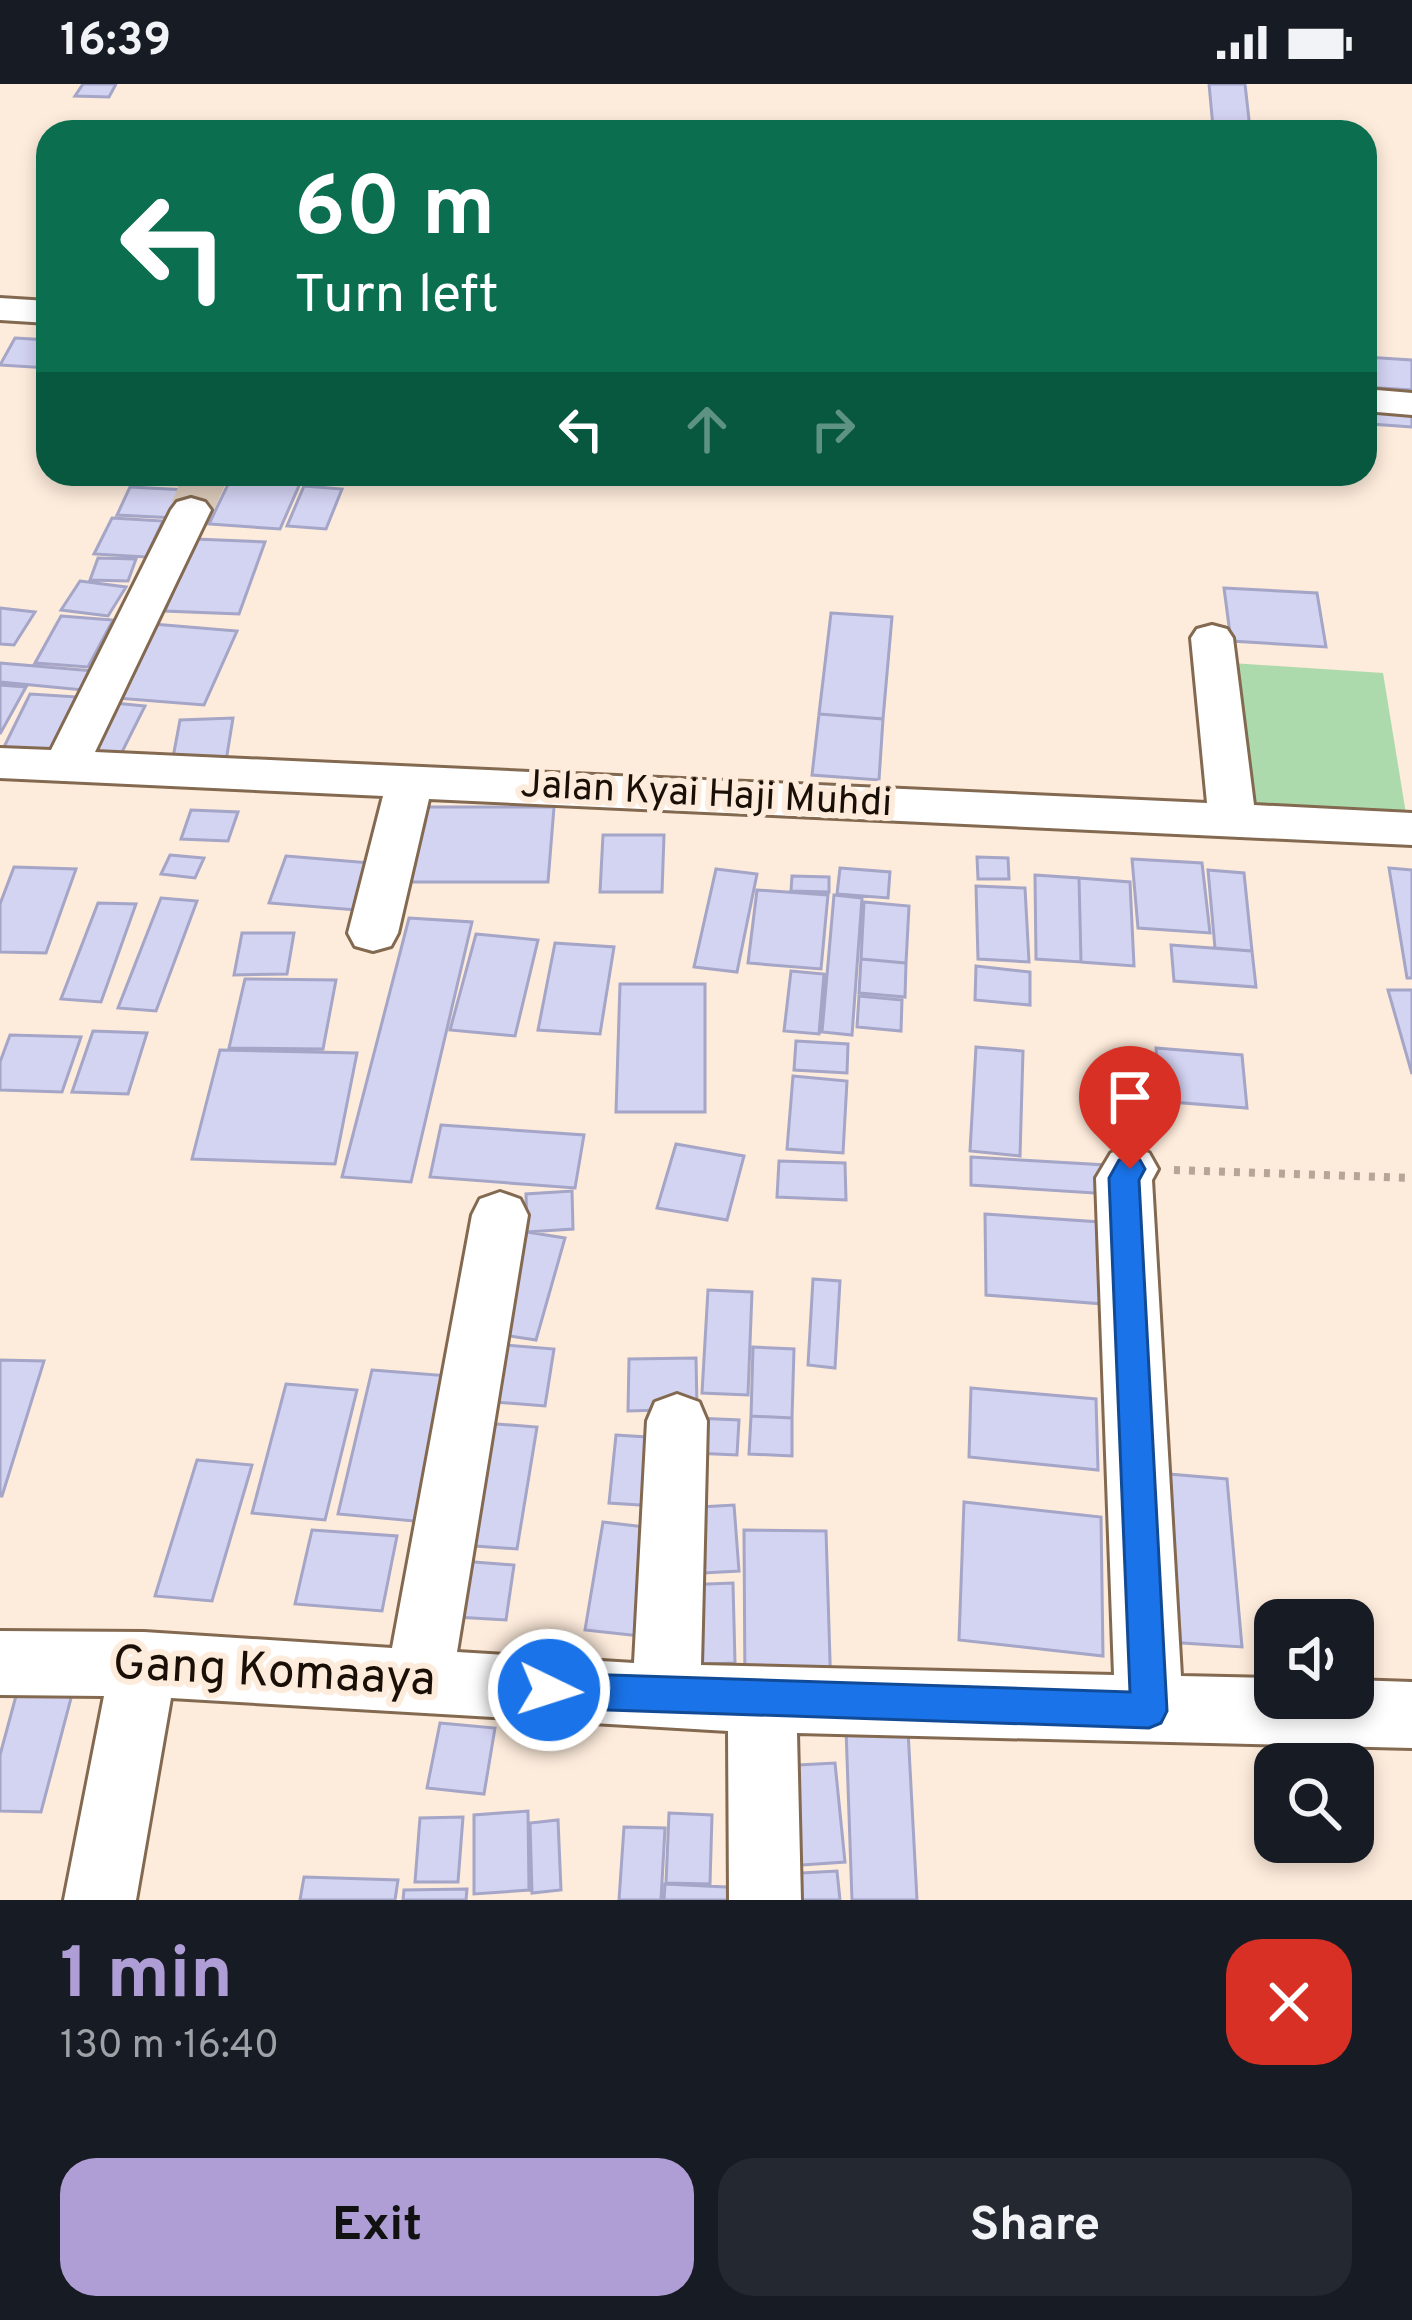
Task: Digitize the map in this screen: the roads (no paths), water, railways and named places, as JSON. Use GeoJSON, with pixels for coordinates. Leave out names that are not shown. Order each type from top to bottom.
{"type":"FeatureCollection","features":[{"type":"Feature","properties":{"kind":"street"},"geometry":{"type":"LineString","coordinates":[[0,309],[36,311]]}},
{"type":"Feature","properties":{"kind":"street"},"geometry":{"type":"LineString","coordinates":[[1377,401],[1412,404]]}},
{"type":"Feature","properties":{"kind":"street"},"geometry":{"type":"LineString","coordinates":[[66,766],[190,510]]}},
{"type":"Feature","properties":{"kind":"street"},"geometry":{"type":"LineString","coordinates":[[1212,638],[1232,821]]}},
{"type":"Feature","properties":{"kind":"street","name":"Jalan Kyai Haji Muhdi"},"geometry":{"type":"LineString","coordinates":[[0,763],[1412,829]]}},
{"type":"Feature","properties":{"kind":"street"},"geometry":{"type":"LineString","coordinates":[[373,933],[410,782]]}},
{"type":"Feature","properties":{"kind":"street"},"geometry":{"type":"LineString","coordinates":[[1130,1169],[1124,1178],[1149,1711]]}},
{"type":"Feature","properties":{"kind":"street"},"geometry":{"type":"LineString","coordinates":[[419,1682],[500,1215]]}},
{"type":"Feature","properties":{"kind":"street"},"geometry":{"type":"LineString","coordinates":[[667,1697],[677,1421]]}},
{"type":"Feature","properties":{"kind":"street","name":"Gang Komaaya"},"geometry":{"type":"LineString","coordinates":[[0,1663],[144,1664],[667,1697],[1412,1715]]}},
{"type":"Feature","properties":{"kind":"street"},"geometry":{"type":"LineString","coordinates":[[100,1900],[144,1664]]}},
{"type":"Feature","properties":{"kind":"street"},"geometry":{"type":"LineString","coordinates":[[762,1700],[766,1900]]}},
{"type":"Feature","properties":{"kind":"tunnel"},"geometry":{"type":"LineString","coordinates":[[191,510],[202,486]]}}]}
